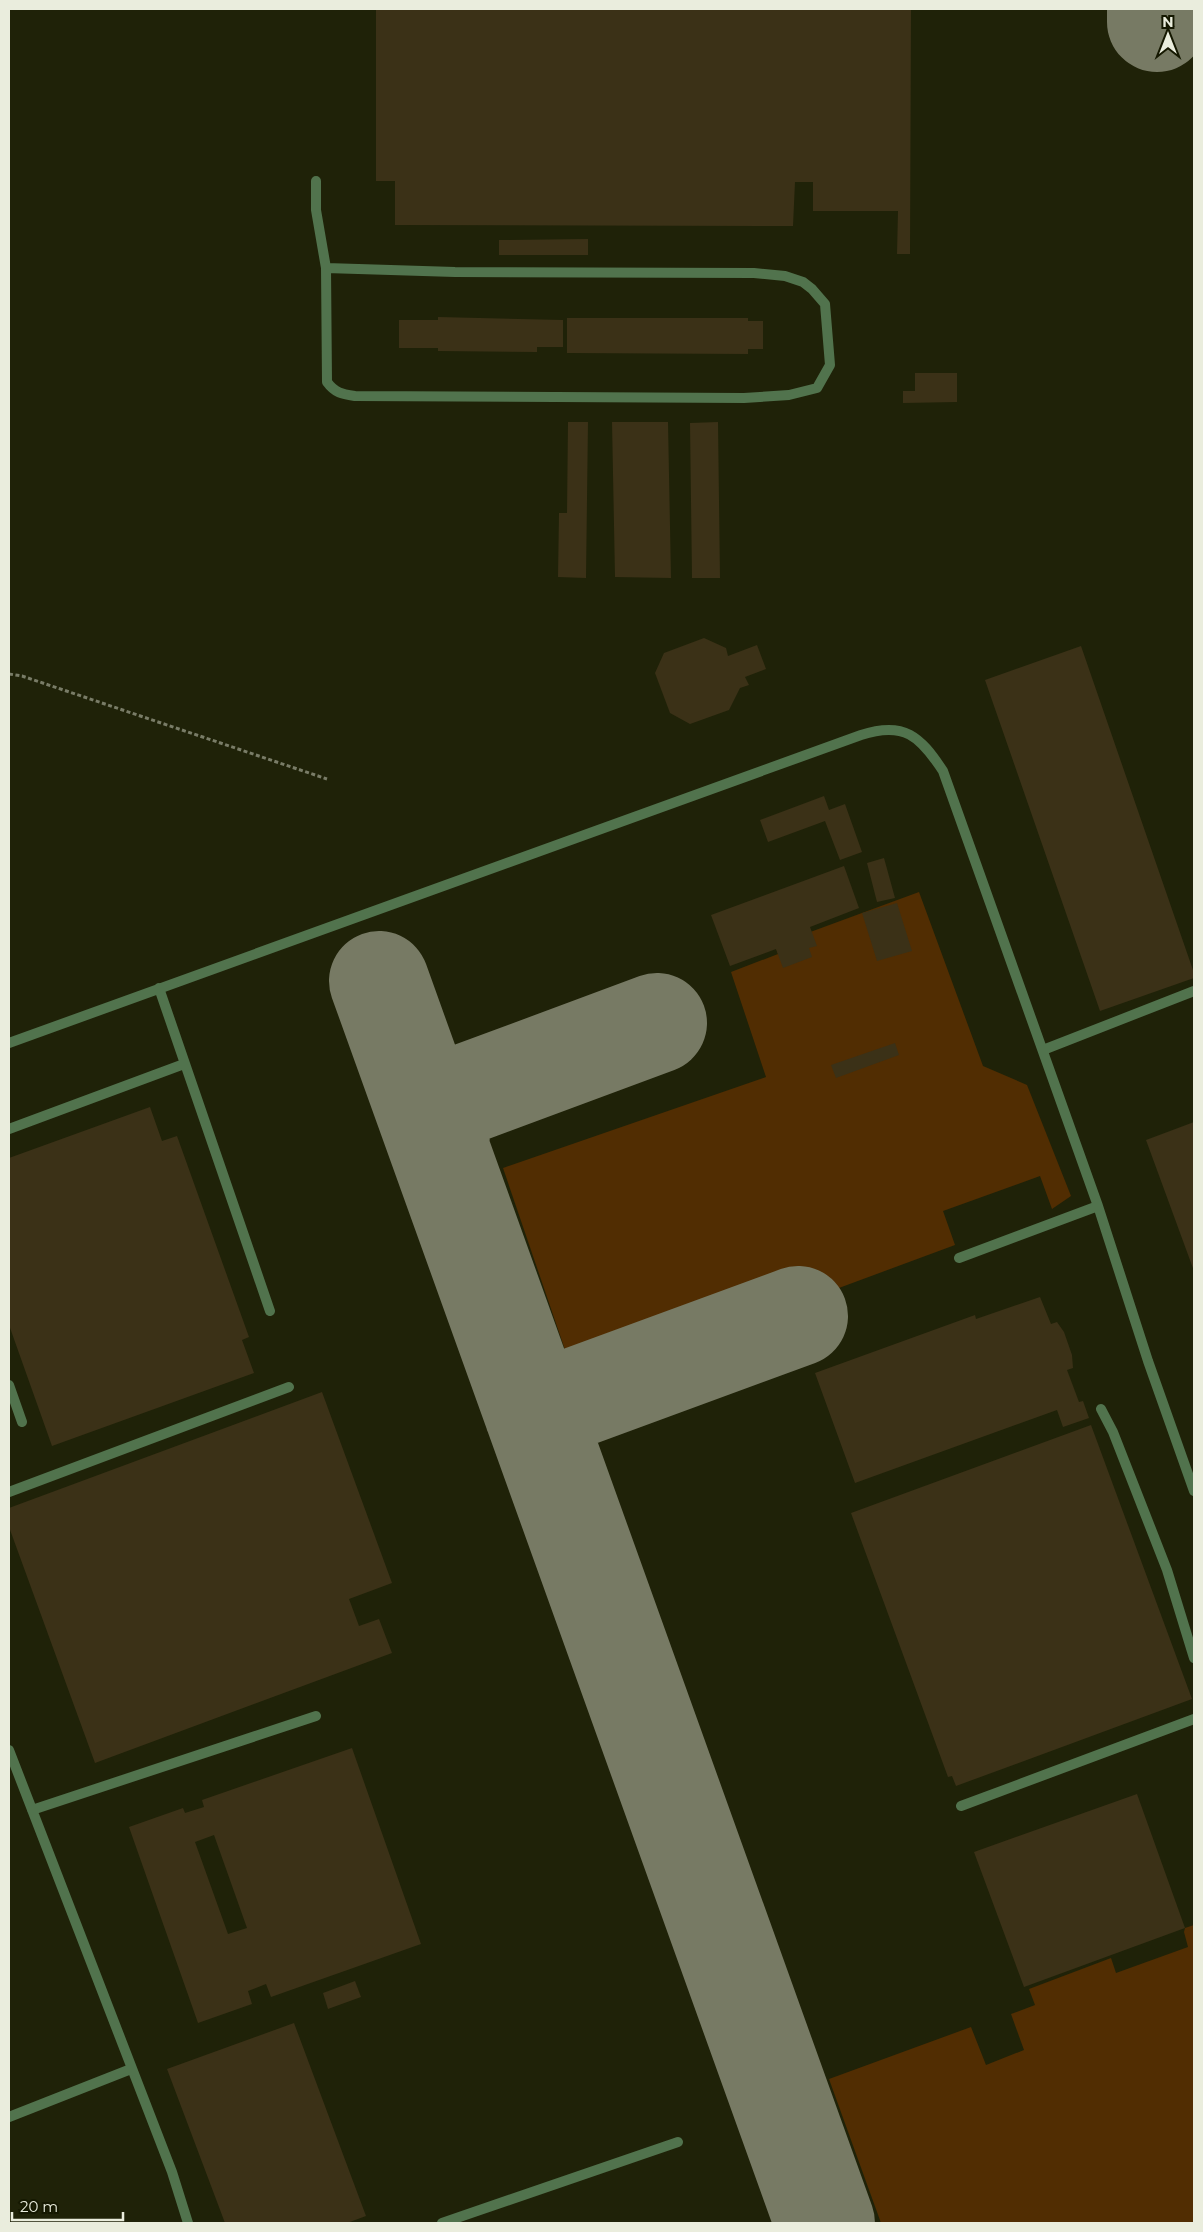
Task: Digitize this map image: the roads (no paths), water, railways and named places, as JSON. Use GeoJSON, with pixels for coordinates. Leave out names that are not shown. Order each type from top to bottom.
{"type":"FeatureCollection","features":[{"type":"Feature","properties":{"kind":"lane"},"geometry":{"type":"LineString","coordinates":[[316,181],[316,210],[326,268],[327,382],[339,393],[355,396],[744,398],[789,395],[816,388],[830,365],[825,304],[803,282],[785,276],[754,273],[610,271],[455,272],[326,268]]}},
{"type":"Feature","properties":{"kind":"lane"},"geometry":{"type":"LineString","coordinates":[[9,1043],[861,735],[889,728],[904,732],[920,740],[943,771],[1098,1206],[1148,1362],[1194,1492]]}},
{"type":"Feature","properties":{"kind":"lane"},"geometry":{"type":"LineString","coordinates":[[159,988],[270,1311]]}},
{"type":"Feature","properties":{"kind":"lane"},"geometry":{"type":"LineString","coordinates":[[1042,1050],[1194,991]]}},
{"type":"Feature","properties":{"kind":"lane"},"geometry":{"type":"LineString","coordinates":[[9,1129],[184,1064]]}},
{"type":"Feature","properties":{"kind":"lane"},"geometry":{"type":"LineString","coordinates":[[959,1258],[1098,1206]]}},
{"type":"Feature","properties":{"kind":"lane"},"geometry":{"type":"LineString","coordinates":[[9,1385],[22,1422]]}},
{"type":"Feature","properties":{"kind":"lane"},"geometry":{"type":"LineString","coordinates":[[9,1492],[289,1387]]}},
{"type":"Feature","properties":{"kind":"lane"},"geometry":{"type":"LineString","coordinates":[[1101,1409],[1113,1432],[1167,1570],[1194,1658]]}},
{"type":"Feature","properties":{"kind":"lane"},"geometry":{"type":"LineString","coordinates":[[32,1810],[316,1716]]}},
{"type":"Feature","properties":{"kind":"lane"},"geometry":{"type":"LineString","coordinates":[[961,1806],[1194,1720]]}},
{"type":"Feature","properties":{"kind":"lane"},"geometry":{"type":"LineString","coordinates":[[9,1750],[172,2172],[188,2223]]}},
{"type":"Feature","properties":{"kind":"lane"},"geometry":{"type":"LineString","coordinates":[[9,2117],[131,2069]]}},
{"type":"Feature","properties":{"kind":"lane"},"geometry":{"type":"LineString","coordinates":[[442,2223],[678,2142]]}}]}
